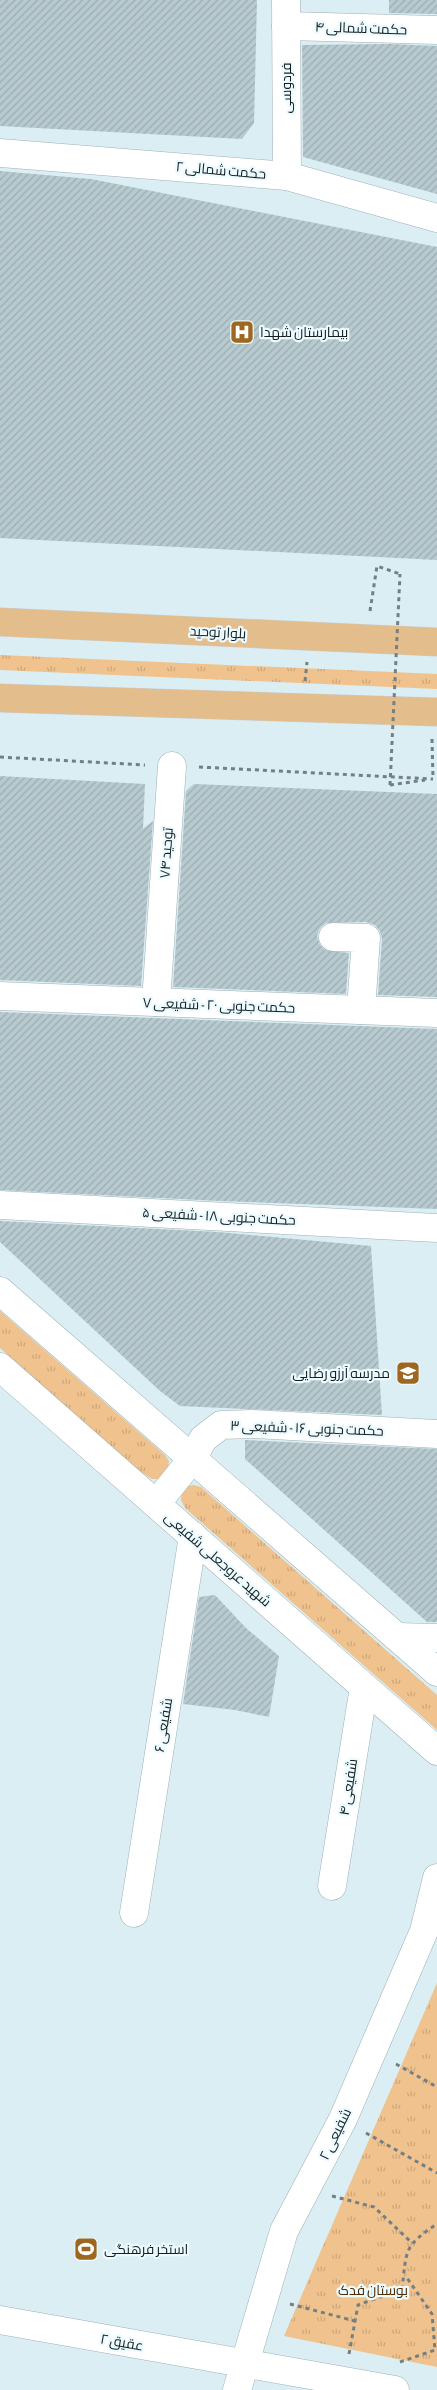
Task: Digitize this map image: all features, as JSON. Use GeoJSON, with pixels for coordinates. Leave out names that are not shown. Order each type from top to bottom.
{"type":"FeatureCollection","features":[{"type":"Feature","properties":{"kind":"main road","name":"بلوار توحید"},"geometry":{"type":"LineString","coordinates":[[0,622],[437,642]]}},
{"type":"Feature","properties":{"kind":"main road"},"geometry":{"type":"LineString","coordinates":[[354,637],[437,631]]}},
{"type":"Feature","properties":{"kind":"main road"},"geometry":{"type":"LineString","coordinates":[[0,698],[316,707],[435,723]]}},
{"type":"Feature","properties":{"kind":"street","name":"حکمت شمالی ۴"},"geometry":{"type":"LineString","coordinates":[[286,13],[437,30]]}},
{"type":"Feature","properties":{"kind":"street","name":"فردوسی"},"geometry":{"type":"LineString","coordinates":[[286,13],[287,176]]}},
{"type":"Feature","properties":{"kind":"street","name":"حکمت شمالی ۲"},"geometry":{"type":"LineString","coordinates":[[0,153],[287,176],[437,218]]}},
{"type":"Feature","properties":{"kind":"street","name":"توحید ۷۴"},"geometry":{"type":"LineString","coordinates":[[156,1002],[172,766]]}},
{"type":"Feature","properties":{"kind":"street"},"geometry":{"type":"LineString","coordinates":[[333,937],[366,938],[361,1010]]}},
{"type":"Feature","properties":{"kind":"street","name":"حکمت جنوبی ۲۰ - شفیعی ۷"},"geometry":{"type":"LineString","coordinates":[[0,996],[437,1013]]}},
{"type":"Feature","properties":{"kind":"street","name":"حکمت جنوبی ۱۸ - شفیعی ۵"},"geometry":{"type":"LineString","coordinates":[[0,1205],[437,1228]]}},
{"type":"Feature","properties":{"kind":"street"},"geometry":{"type":"LineString","coordinates":[[0,1291],[437,1672]]}},
{"type":"Feature","properties":{"kind":"street","name":"شهید عروجعلی شفیعی"},"geometry":{"type":"LineString","coordinates":[[0,1370],[193,1536],[437,1751]]}},
{"type":"Feature","properties":{"kind":"street","name":"حکمت جنوبی ۱۶ - شفیعی ۳"},"geometry":{"type":"LineString","coordinates":[[156,1504],[192,1458],[203,1439],[221,1425],[253,1424],[437,1434]]}},
{"type":"Feature","properties":{"kind":"street","name":"شفیعی ۶"},"geometry":{"type":"LineString","coordinates":[[134,1913],[193,1536]]}},
{"type":"Feature","properties":{"kind":"street"},"geometry":{"type":"LineString","coordinates":[[397,1637],[437,1638]]}},
{"type":"Feature","properties":{"kind":"street","name":"شفیعی ۴"},"geometry":{"type":"LineString","coordinates":[[332,1886],[364,1687]]}},
{"type":"Feature","properties":{"kind":"street","name":"شفیعی ۲"},"geometry":{"type":"LineString","coordinates":[[241,2377],[284,2231],[344,2119],[424,1931],[437,1878]]}},
{"type":"Feature","properties":{"kind":"street","name":"عقیق ۲"},"geometry":{"type":"LineString","coordinates":[[0,2320],[241,2377],[344,2381],[395,2390]]}},
{"type":"Feature","properties":{"kind":"path"},"geometry":{"type":"LineString","coordinates":[[354,637],[377,566],[400,574],[390,785],[433,779]]}},
{"type":"Feature","properties":{"kind":"path"},"geometry":{"type":"LineString","coordinates":[[308,636],[316,707]]}},
{"type":"Feature","properties":{"kind":"path"},"geometry":{"type":"LineString","coordinates":[[433,779],[435,723]]}},
{"type":"Feature","properties":{"kind":"path"},"geometry":{"type":"LineString","coordinates":[[0,757],[433,779]]}},
{"type":"Feature","properties":{"kind":"path"},"geometry":{"type":"LineString","coordinates":[[373,2050],[437,2087]]}},
{"type":"Feature","properties":{"kind":"path"},"geometry":{"type":"LineString","coordinates":[[344,2119],[437,2173]]}},
{"type":"Feature","properties":{"kind":"path"},"geometry":{"type":"LineString","coordinates":[[308,2188],[374,2207],[412,2243]]}},
{"type":"Feature","properties":{"kind":"path"},"geometry":{"type":"LineString","coordinates":[[344,2381],[358,2306],[402,2289],[407,2249],[437,2224]]}},
{"type":"Feature","properties":{"kind":"path"},"geometry":{"type":"LineString","coordinates":[[398,2363],[435,2350],[435,2313],[404,2274]]}},
{"type":"Feature","properties":{"kind":"path"},"geometry":{"type":"LineString","coordinates":[[264,2298],[355,2321]]}},
{"type":"Feature","properties":{"kind":"green space"},"geometry":{"type":"Polygon","coordinates":[[[0,655],[437,674],[437,689],[0,670],[0,655]]]}},
{"type":"Feature","properties":{"kind":"green space"},"geometry":{"type":"Polygon","coordinates":[[[0,1311],[165,1455],[169,1461],[168,1467],[159,1479],[152,1479],[133,1467],[0,1348],[0,1311]]]}},
{"type":"Feature","properties":{"kind":"green space"},"geometry":{"type":"Polygon","coordinates":[[[188,1486],[201,1487],[437,1695],[437,1730],[185,1508],[181,1500],[182,1492],[188,1486]]]}},
{"type":"Feature","properties":{"kind":"green space","name":"بوستان فدک"},"geometry":{"type":"Polygon","coordinates":[[[437,1983],[437,2367],[284,2336],[437,1983]]]}},
{"type":"Feature","properties":{"kind":"building"},"geometry":{"type":"Polygon","coordinates":[[[0,0],[257,0],[254,123],[242,139],[0,126],[0,0]]]}},
{"type":"Feature","properties":{"kind":"building"},"geometry":{"type":"Polygon","coordinates":[[[389,0],[437,0],[437,14],[389,13],[389,0]]]}},
{"type":"Feature","properties":{"kind":"building"},"geometry":{"type":"Polygon","coordinates":[[[390,44],[437,46],[437,194],[303,157],[302,45],[390,44]]]}},
{"type":"Feature","properties":{"kind":"building","name":"بیمارستان شهدا"},"geometry":{"type":"Polygon","coordinates":[[[0,171],[91,179],[437,247],[437,560],[0,538],[0,171]]]}},
{"type":"Feature","properties":{"kind":"building"},"geometry":{"type":"Polygon","coordinates":[[[0,776],[145,784],[143,829],[153,821],[141,986],[0,980],[0,776]]]}},
{"type":"Feature","properties":{"kind":"building"},"geometry":{"type":"Polygon","coordinates":[[[194,784],[437,794],[437,997],[378,995],[382,939],[380,931],[375,925],[366,922],[326,923],[320,928],[317,936],[320,945],[325,950],[349,953],[346,994],[173,987],[186,791],[194,784]]]}},
{"type":"Feature","properties":{"kind":"building"},"geometry":{"type":"Polygon","coordinates":[[[0,1012],[437,1029],[437,1209],[0,1190],[0,1012]]]}},
{"type":"Feature","properties":{"kind":"building"},"geometry":{"type":"Polygon","coordinates":[[[0,1221],[218,1232],[371,1246],[382,1415],[180,1406],[160,1391],[0,1242],[0,1221]]]}},
{"type":"Feature","properties":{"kind":"building"},"geometry":{"type":"Polygon","coordinates":[[[245,1440],[437,1449],[437,1622],[427,1622],[245,1459],[245,1440]]]}},
{"type":"Feature","properties":{"kind":"building"},"geometry":{"type":"Polygon","coordinates":[[[215,1595],[246,1628],[279,1656],[269,1717],[235,1710],[183,1704],[199,1597],[215,1595]]]}},
{"type":"Feature","properties":{"kind":"place","name":"بیمارستان شهدا"},"geometry":{"type":"Point","coordinates":[242,332]}},
{"type":"Feature","properties":{"kind":"place","name":"مدرسه آرزو رضایی"},"geometry":{"type":"Point","coordinates":[408,1373]}},
{"type":"Feature","properties":{"kind":"place","name":"استخر فرهنگی"},"geometry":{"type":"Point","coordinates":[86,2249]}}]}
